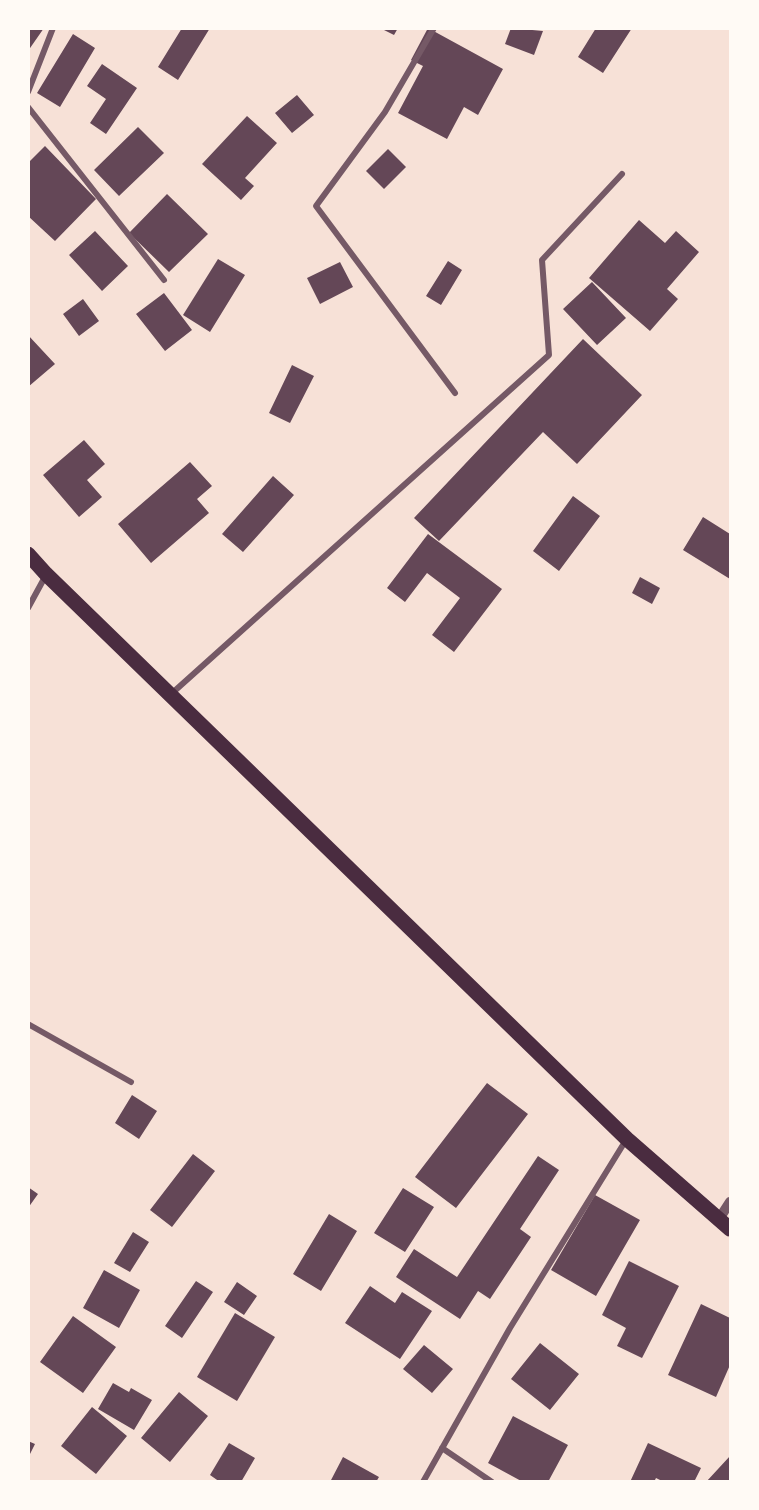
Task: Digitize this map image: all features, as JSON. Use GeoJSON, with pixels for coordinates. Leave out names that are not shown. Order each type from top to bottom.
{"type":"FeatureCollection","features":[{"type":"Feature","properties":{"kind":"main road"},"geometry":{"type":"LineString","coordinates":[[28,554],[627,1139],[725,1224]]}},
{"type":"Feature","properties":{"kind":"street"},"geometry":{"type":"LineString","coordinates":[[28,92],[53,28]]}},
{"type":"Feature","properties":{"kind":"street"},"geometry":{"type":"LineString","coordinates":[[434,28],[385,112],[316,206],[455,393]]}},
{"type":"Feature","properties":{"kind":"street"},"geometry":{"type":"LineString","coordinates":[[28,107],[164,280]]}},
{"type":"Feature","properties":{"kind":"street"},"geometry":{"type":"LineString","coordinates":[[170,695],[549,355],[542,260],[622,174]]}},
{"type":"Feature","properties":{"kind":"street"},"geometry":{"type":"LineString","coordinates":[[28,608],[46,574]]}},
{"type":"Feature","properties":{"kind":"street"},"geometry":{"type":"LineString","coordinates":[[28,1024],[131,1082]]}},
{"type":"Feature","properties":{"kind":"street"},"geometry":{"type":"LineString","coordinates":[[423,1482],[510,1328],[627,1139]]}},
{"type":"Feature","properties":{"kind":"street"},"geometry":{"type":"LineString","coordinates":[[725,1224],[730,1202]]}},
{"type":"Feature","properties":{"kind":"street"},"geometry":{"type":"LineString","coordinates":[[442,1448],[492,1482]]}},
{"type":"Feature","properties":{"kind":"building"},"geometry":{"type":"Polygon","coordinates":[[[28,28],[44,28],[28,51],[28,28]]]}},
{"type":"Feature","properties":{"kind":"building"},"geometry":{"type":"Polygon","coordinates":[[[182,28],[210,28],[178,80],[158,67],[182,28]]]}},
{"type":"Feature","properties":{"kind":"building"},"geometry":{"type":"Polygon","coordinates":[[[380,28],[398,28],[394,35],[380,28]]]}},
{"type":"Feature","properties":{"kind":"building"},"geometry":{"type":"Polygon","coordinates":[[[428,28],[503,69],[478,115],[464,107],[447,139],[398,113],[423,66],[411,60],[428,28]]]}},
{"type":"Feature","properties":{"kind":"building"},"geometry":{"type":"Polygon","coordinates":[[[511,28],[543,31],[534,55],[505,44],[511,28]]]}},
{"type":"Feature","properties":{"kind":"building"},"geometry":{"type":"Polygon","coordinates":[[[596,28],[632,28],[603,73],[578,57],[596,28]]]}},
{"type":"Feature","properties":{"kind":"building"},"geometry":{"type":"Polygon","coordinates":[[[73,34],[95,48],[60,107],[37,93],[73,34]]]}},
{"type":"Feature","properties":{"kind":"building"},"geometry":{"type":"Polygon","coordinates":[[[102,64],[137,88],[106,134],[90,123],[106,99],[87,86],[102,64]]]}},
{"type":"Feature","properties":{"kind":"building"},"geometry":{"type":"Polygon","coordinates":[[[297,95],[314,115],[292,133],[275,113],[297,95]]]}},
{"type":"Feature","properties":{"kind":"building"},"geometry":{"type":"Polygon","coordinates":[[[247,116],[277,143],[245,178],[254,186],[241,200],[202,164],[247,116]]]}},
{"type":"Feature","properties":{"kind":"building"},"geometry":{"type":"Polygon","coordinates":[[[138,127],[164,153],[119,196],[94,170],[138,127]]]}},
{"type":"Feature","properties":{"kind":"building"},"geometry":{"type":"Polygon","coordinates":[[[45,146],[96,199],[55,241],[28,216],[28,163],[45,146]]]}},
{"type":"Feature","properties":{"kind":"building"},"geometry":{"type":"Polygon","coordinates":[[[388,149],[406,167],[384,189],[366,171],[388,149]]]}},
{"type":"Feature","properties":{"kind":"building"},"geometry":{"type":"Polygon","coordinates":[[[167,194],[208,234],[169,272],[129,233],[167,194]]]}},
{"type":"Feature","properties":{"kind":"building"},"geometry":{"type":"Polygon","coordinates":[[[639,220],[665,243],[676,231],[699,252],[667,289],[678,299],[650,331],[589,278],[639,220]]]}},
{"type":"Feature","properties":{"kind":"building"},"geometry":{"type":"Polygon","coordinates":[[[95,231],[128,266],[102,291],[69,255],[95,231]]]}},
{"type":"Feature","properties":{"kind":"building"},"geometry":{"type":"Polygon","coordinates":[[[218,259],[245,275],[210,332],[183,315],[218,259]]]}},
{"type":"Feature","properties":{"kind":"building"},"geometry":{"type":"Polygon","coordinates":[[[448,261],[462,270],[441,305],[426,296],[448,261]]]}},
{"type":"Feature","properties":{"kind":"building"},"geometry":{"type":"Polygon","coordinates":[[[340,262],[353,287],[320,304],[307,278],[340,262]]]}},
{"type":"Feature","properties":{"kind":"building"},"geometry":{"type":"Polygon","coordinates":[[[592,282],[626,318],[597,345],[563,309],[592,282]]]}},
{"type":"Feature","properties":{"kind":"building"},"geometry":{"type":"Polygon","coordinates":[[[164,293],[192,330],[165,351],[136,314],[164,293]]]}},
{"type":"Feature","properties":{"kind":"building"},"geometry":{"type":"Polygon","coordinates":[[[83,299],[99,321],[79,336],[63,314],[83,299]]]}},
{"type":"Feature","properties":{"kind":"building"},"geometry":{"type":"Polygon","coordinates":[[[28,335],[55,364],[28,387],[28,335]]]}},
{"type":"Feature","properties":{"kind":"building"},"geometry":{"type":"Polygon","coordinates":[[[583,339],[642,395],[577,464],[543,432],[439,541],[414,518],[583,339]]]}},
{"type":"Feature","properties":{"kind":"building"},"geometry":{"type":"Polygon","coordinates":[[[292,365],[314,376],[290,423],[269,413],[292,365]]]}},
{"type":"Feature","properties":{"kind":"building"},"geometry":{"type":"Polygon","coordinates":[[[84,440],[105,464],[87,480],[102,497],[79,517],[43,475],[84,440]]]}},
{"type":"Feature","properties":{"kind":"building"},"geometry":{"type":"Polygon","coordinates":[[[190,462],[212,486],[197,499],[209,513],[151,563],[118,524],[190,462]]]}},
{"type":"Feature","properties":{"kind":"building"},"geometry":{"type":"Polygon","coordinates":[[[273,476],[294,495],[243,552],[222,534],[273,476]]]}},
{"type":"Feature","properties":{"kind":"building"},"geometry":{"type":"Polygon","coordinates":[[[573,496],[600,516],[559,571],[533,551],[573,496]]]}},
{"type":"Feature","properties":{"kind":"building"},"geometry":{"type":"Polygon","coordinates":[[[703,517],[730,534],[730,579],[683,550],[703,517]]]}},
{"type":"Feature","properties":{"kind":"building"},"geometry":{"type":"Polygon","coordinates":[[[428,534],[502,589],[454,652],[432,635],[460,598],[427,573],[405,602],[387,588],[428,534]]]}},
{"type":"Feature","properties":{"kind":"building"},"geometry":{"type":"Polygon","coordinates":[[[640,577],[660,588],[652,604],[632,593],[640,577]]]}},
{"type":"Feature","properties":{"kind":"building"},"geometry":{"type":"Polygon","coordinates":[[[487,1083],[528,1114],[456,1208],[415,1177],[487,1083]]]}},
{"type":"Feature","properties":{"kind":"building"},"geometry":{"type":"Polygon","coordinates":[[[132,1095],[157,1111],[139,1139],[115,1123],[132,1095]]]}},
{"type":"Feature","properties":{"kind":"building"},"geometry":{"type":"Polygon","coordinates":[[[193,1154],[215,1171],[172,1227],[150,1210],[193,1154]]]}},
{"type":"Feature","properties":{"kind":"building"},"geometry":{"type":"Polygon","coordinates":[[[538,1156],[559,1170],[520,1229],[531,1237],[490,1299],[478,1291],[460,1319],[396,1277],[414,1249],[457,1277],[538,1156]]]}},
{"type":"Feature","properties":{"kind":"building"},"geometry":{"type":"Polygon","coordinates":[[[28,1187],[38,1194],[28,1208],[28,1187]]]}},
{"type":"Feature","properties":{"kind":"building"},"geometry":{"type":"Polygon","coordinates":[[[403,1188],[434,1207],[405,1252],[374,1233],[403,1188]]]}},
{"type":"Feature","properties":{"kind":"building"},"geometry":{"type":"Polygon","coordinates":[[[595,1195],[640,1220],[596,1296],[551,1270],[595,1195]]]}},
{"type":"Feature","properties":{"kind":"building"},"geometry":{"type":"Polygon","coordinates":[[[329,1214],[357,1231],[321,1291],[293,1274],[329,1214]]]}},
{"type":"Feature","properties":{"kind":"building"},"geometry":{"type":"Polygon","coordinates":[[[133,1232],[149,1242],[130,1272],[114,1263],[133,1232]]]}},
{"type":"Feature","properties":{"kind":"building"},"geometry":{"type":"Polygon","coordinates":[[[629,1261],[679,1286],[642,1358],[617,1346],[626,1328],[602,1315],[629,1261]]]}},
{"type":"Feature","properties":{"kind":"building"},"geometry":{"type":"Polygon","coordinates":[[[104,1270],[140,1290],[119,1328],[83,1308],[104,1270]]]}},
{"type":"Feature","properties":{"kind":"building"},"geometry":{"type":"Polygon","coordinates":[[[196,1281],[213,1292],[182,1338],[165,1326],[196,1281]]]}},
{"type":"Feature","properties":{"kind":"building"},"geometry":{"type":"Polygon","coordinates":[[[237,1282],[257,1296],[244,1315],[224,1302],[237,1282]]]}},
{"type":"Feature","properties":{"kind":"building"},"geometry":{"type":"Polygon","coordinates":[[[370,1286],[395,1303],[402,1292],[432,1311],[400,1359],[345,1323],[370,1286]]]}},
{"type":"Feature","properties":{"kind":"building"},"geometry":{"type":"Polygon","coordinates":[[[701,1304],[730,1318],[730,1365],[716,1397],[668,1375],[701,1304]]]}},
{"type":"Feature","properties":{"kind":"building"},"geometry":{"type":"Polygon","coordinates":[[[235,1313],[275,1337],[237,1401],[197,1377],[235,1313]]]}},
{"type":"Feature","properties":{"kind":"building"},"geometry":{"type":"Polygon","coordinates":[[[73,1316],[116,1347],[83,1393],[40,1362],[73,1316]]]}},
{"type":"Feature","properties":{"kind":"building"},"geometry":{"type":"Polygon","coordinates":[[[540,1343],[579,1374],[550,1410],[511,1379],[540,1343]]]}},
{"type":"Feature","properties":{"kind":"building"},"geometry":{"type":"Polygon","coordinates":[[[424,1345],[453,1369],[432,1393],[403,1369],[424,1345]]]}},
{"type":"Feature","properties":{"kind":"building"},"geometry":{"type":"Polygon","coordinates":[[[113,1383],[129,1392],[131,1388],[152,1400],[134,1430],[98,1409],[113,1383]]]}},
{"type":"Feature","properties":{"kind":"building"},"geometry":{"type":"Polygon","coordinates":[[[179,1392],[208,1416],[170,1462],[141,1438],[179,1392]]]}},
{"type":"Feature","properties":{"kind":"building"},"geometry":{"type":"Polygon","coordinates":[[[92,1407],[127,1436],[96,1474],[61,1446],[92,1407]]]}},
{"type":"Feature","properties":{"kind":"building"},"geometry":{"type":"Polygon","coordinates":[[[513,1416],[568,1445],[548,1482],[523,1482],[488,1463],[513,1416]]]}},
{"type":"Feature","properties":{"kind":"building"},"geometry":{"type":"Polygon","coordinates":[[[28,1441],[35,1444],[28,1458],[28,1441]]]}},
{"type":"Feature","properties":{"kind":"building"},"geometry":{"type":"Polygon","coordinates":[[[229,1443],[255,1458],[241,1482],[220,1482],[210,1475],[229,1443]]]}},
{"type":"Feature","properties":{"kind":"building"},"geometry":{"type":"Polygon","coordinates":[[[648,1443],[701,1468],[694,1482],[664,1482],[656,1478],[654,1482],[630,1482],[648,1443]]]}},
{"type":"Feature","properties":{"kind":"building"},"geometry":{"type":"Polygon","coordinates":[[[730,1456],[730,1482],[706,1482],[730,1456]]]}},
{"type":"Feature","properties":{"kind":"building"},"geometry":{"type":"Polygon","coordinates":[[[343,1457],[379,1477],[376,1482],[330,1482],[343,1457]]]}}]}
